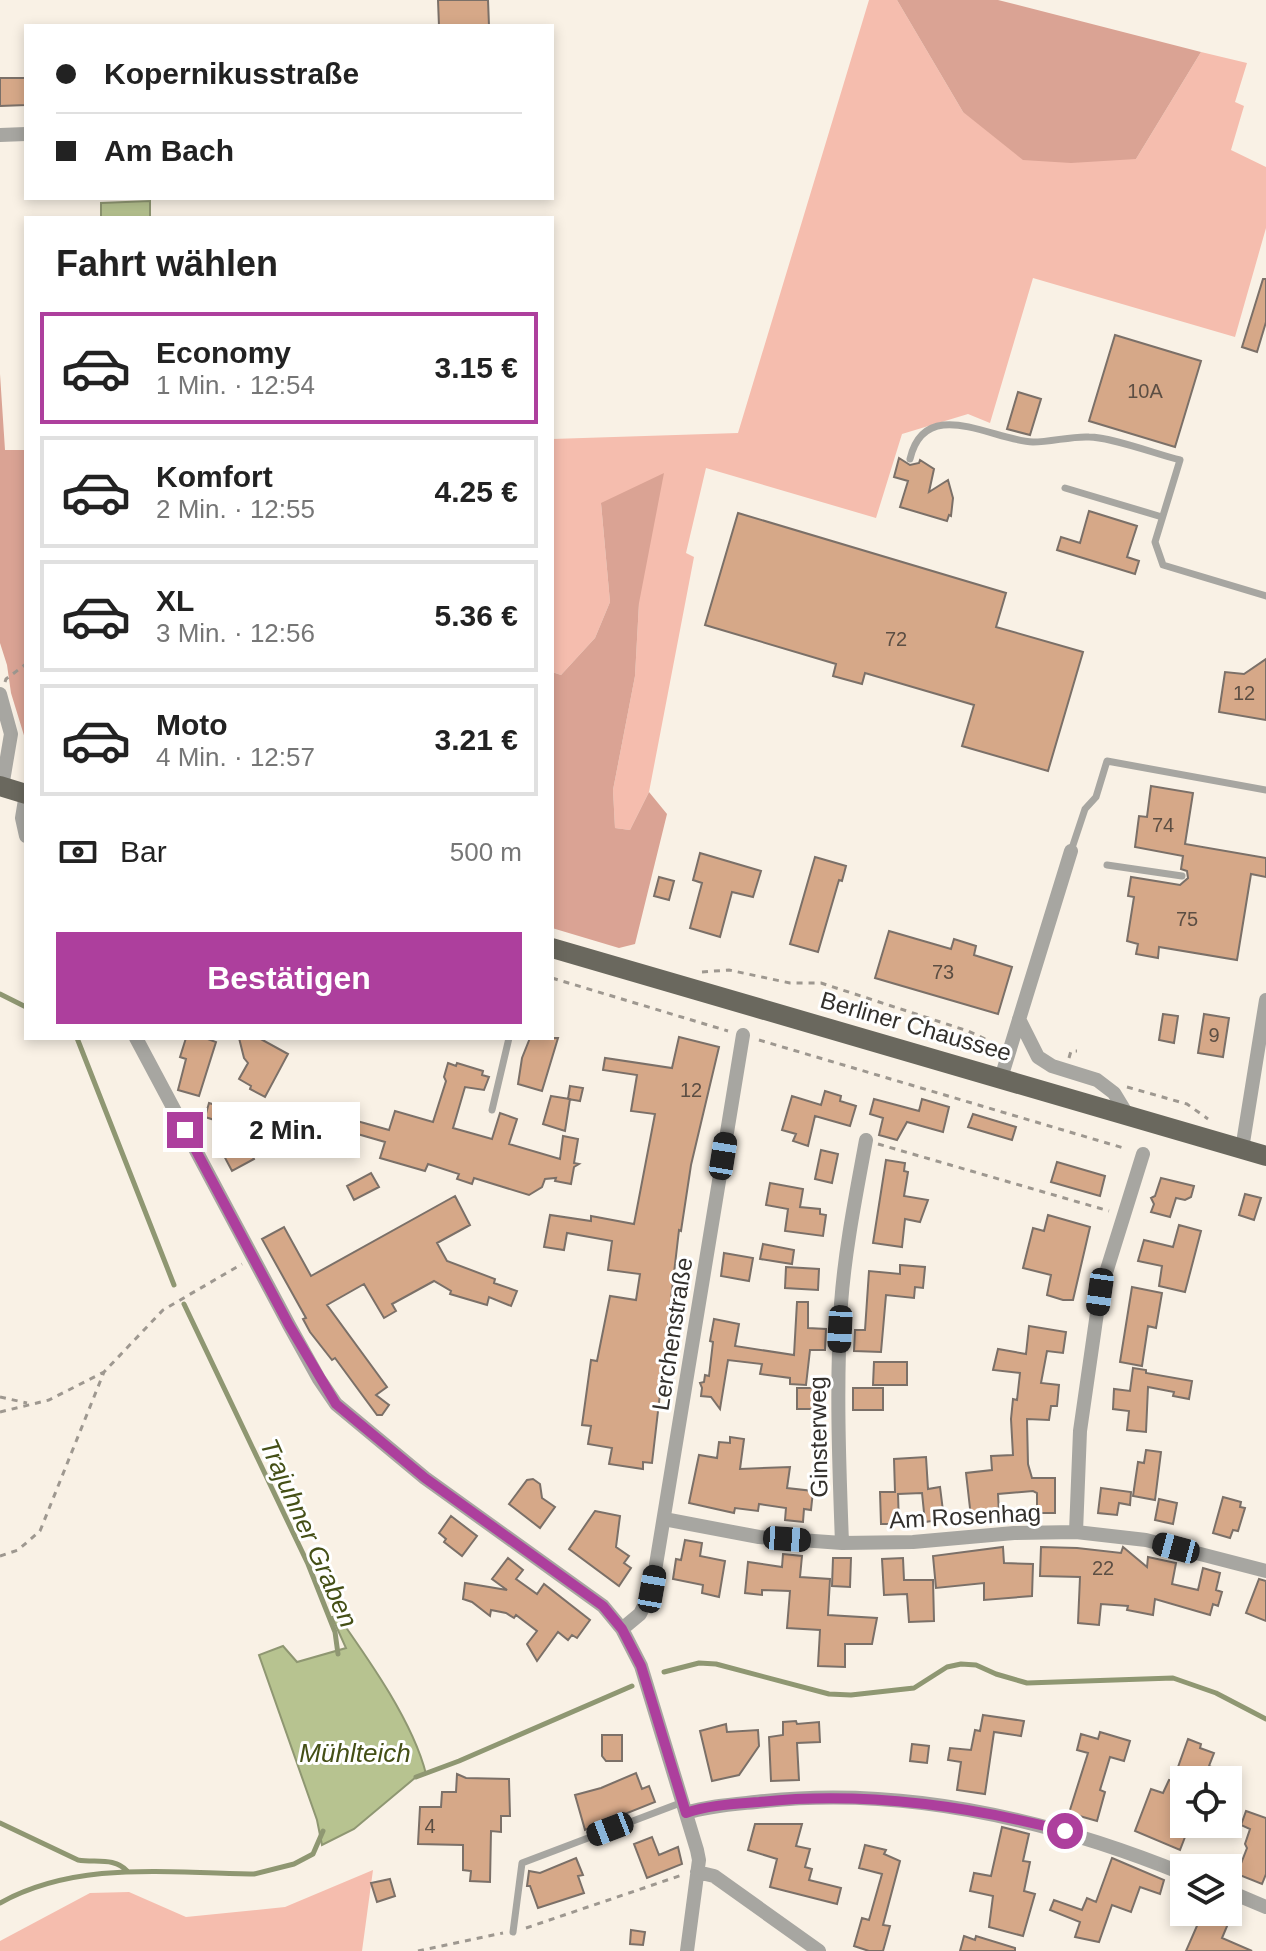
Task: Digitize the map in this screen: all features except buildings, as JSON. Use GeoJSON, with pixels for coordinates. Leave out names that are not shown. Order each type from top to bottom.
{"type":"FeatureCollection","features":[{"type":"Feature","properties":{"kind":"main road"},"geometry":{"type":"LineString","coordinates":[[1,786],[24,793]]}},
{"type":"Feature","properties":{"kind":"main road","name":"Berliner Chaussee"},"geometry":{"type":"LineString","coordinates":[[554,949],[1266,1156]]}},
{"type":"Feature","properties":{"kind":"street"},"geometry":{"type":"LineString","coordinates":[[0,135],[24,134]]}},
{"type":"Feature","properties":{"kind":"street"},"geometry":{"type":"LineString","coordinates":[[1,696],[11,734],[1,786]]}},
{"type":"Feature","properties":{"kind":"street"},"geometry":{"type":"LineString","coordinates":[[24,806],[24,827]]}},
{"type":"Feature","properties":{"kind":"street"},"geometry":{"type":"LineString","coordinates":[[1001,1078],[1071,851]]}},
{"type":"Feature","properties":{"kind":"street"},"geometry":{"type":"LineString","coordinates":[[1242,1149],[1266,1000]]}},
{"type":"Feature","properties":{"kind":"street"},"geometry":{"type":"LineString","coordinates":[[1019,1019],[1038,1057],[1052,1066],[1097,1080],[1114,1093],[1128,1116]]}},
{"type":"Feature","properties":{"kind":"street","name":"Lerchenstraße"},"geometry":{"type":"LineString","coordinates":[[622,1629],[640,1614],[652,1589],[743,1035]]}},
{"type":"Feature","properties":{"kind":"street"},"geometry":{"type":"LineString","coordinates":[[137,1040],[319,1379],[336,1404],[425,1478],[603,1606],[622,1629],[641,1666],[697,1850],[687,1951]]}},
{"type":"Feature","properties":{"kind":"street","name":"Ginsterweg"},"geometry":{"type":"LineString","coordinates":[[842,1543],[838,1408],[841,1302],[850,1222],[866,1140]]}},
{"type":"Feature","properties":{"kind":"street"},"geometry":{"type":"LineString","coordinates":[[1076,1532],[1080,1431],[1100,1292],[1143,1154]]}},
{"type":"Feature","properties":{"kind":"street","name":"Am Rosenhag"},"geometry":{"type":"LineString","coordinates":[[664,1519],[759,1537],[842,1543],[1076,1532],[1146,1540],[1266,1571]]}},
{"type":"Feature","properties":{"kind":"street"},"geometry":{"type":"LineString","coordinates":[[684,1808],[786,1799],[872,1799],[958,1807],[998,1814],[1105,1843],[1170,1869]]}},
{"type":"Feature","properties":{"kind":"street"},"geometry":{"type":"LineString","coordinates":[[697,1872],[714,1876],[819,1951]]}},
{"type":"Feature","properties":{"kind":"street"},"geometry":{"type":"LineString","coordinates":[[1242,1897],[1266,1907]]}},
{"type":"Feature","properties":{"kind":"lane"},"geometry":{"type":"LineString","coordinates":[[910,459],[914,443],[923,434],[954,424],[1031,442],[1092,437],[1180,460],[1155,542],[1163,565],[1266,596]]}},
{"type":"Feature","properties":{"kind":"lane"},"geometry":{"type":"LineString","coordinates":[[1065,488],[1162,517]]}},
{"type":"Feature","properties":{"kind":"lane"},"geometry":{"type":"LineString","coordinates":[[1071,851],[1085,809],[1096,797],[1107,761],[1266,790]]}},
{"type":"Feature","properties":{"kind":"lane"},"geometry":{"type":"LineString","coordinates":[[1107,865],[1182,876]]}},
{"type":"Feature","properties":{"kind":"lane"},"geometry":{"type":"LineString","coordinates":[[492,1110],[509,1040]]}},
{"type":"Feature","properties":{"kind":"lane"},"geometry":{"type":"LineString","coordinates":[[513,1932],[522,1863],[684,1808]]}},
{"type":"Feature","properties":{"kind":"path"},"geometry":{"type":"LineString","coordinates":[[1,696],[6,679],[24,666]]}},
{"type":"Feature","properties":{"kind":"path"},"geometry":{"type":"LineString","coordinates":[[742,974],[790,983],[821,983],[968,1031],[961,1054]]}},
{"type":"Feature","properties":{"kind":"path"},"geometry":{"type":"LineString","coordinates":[[554,979],[1143,1154]]}},
{"type":"Feature","properties":{"kind":"path"},"geometry":{"type":"LineString","coordinates":[[1061,1058],[1069,1061],[1071,1051],[1077,1051]]}},
{"type":"Feature","properties":{"kind":"path"},"geometry":{"type":"LineString","coordinates":[[1119,1085],[1187,1104],[1211,1121]]}},
{"type":"Feature","properties":{"kind":"path"},"geometry":{"type":"LineString","coordinates":[[866,1140],[1124,1216]]}},
{"type":"Feature","properties":{"kind":"path"},"geometry":{"type":"LineString","coordinates":[[0,1412],[70,1392],[104,1372],[163,1310],[254,1258]]}},
{"type":"Feature","properties":{"kind":"path"},"geometry":{"type":"LineString","coordinates":[[0,1556],[18,1550],[40,1531],[104,1372]]}},
{"type":"Feature","properties":{"kind":"path"},"geometry":{"type":"LineString","coordinates":[[0,1397],[31,1404]]}},
{"type":"Feature","properties":{"kind":"path"},"geometry":{"type":"LineString","coordinates":[[418,1951],[513,1932],[697,1872]]}},
{"type":"Feature","properties":{"kind":"shaded area"},"geometry":{"type":"Polygon","coordinates":[[[869,0],[897,0],[963,112],[1136,159],[1201,52],[1247,63],[1235,102],[1244,106],[1231,150],[1266,167],[1266,228],[1235,337],[1033,278],[990,423],[968,414],[902,434],[876,518],[706,468],[686,553],[694,557],[649,792],[630,830],[615,828],[613,790],[635,676],[639,603],[601,503],[610,602],[595,638],[561,675],[554,673],[554,439],[738,433],[869,0]]]}},
{"type":"Feature","properties":{"kind":"shaded area"},"geometry":{"type":"Polygon","coordinates":[[[897,0],[998,0],[1201,52],[1136,159],[1071,163],[1023,160],[963,112],[897,0]]]}},
{"type":"Feature","properties":{"kind":"shaded area"},"geometry":{"type":"Polygon","coordinates":[[[0,374],[5,450],[24,450],[24,735],[0,643],[0,374]]]}},
{"type":"Feature","properties":{"kind":"shaded area"},"geometry":{"type":"Polygon","coordinates":[[[664,473],[639,603],[635,676],[613,790],[615,828],[630,830],[649,792],[667,814],[635,944],[619,948],[554,929],[554,673],[561,675],[595,638],[610,602],[601,503],[664,473]]]}},
{"type":"Feature","properties":{"kind":"shaded area"},"geometry":{"type":"Polygon","coordinates":[[[373,1870],[362,1951],[0,1951],[0,1941],[90,1893],[129,1892],[186,1917],[285,1907],[373,1870]]]}},
{"type":"Feature","properties":{"kind":"water"},"geometry":{"type":"Polygon","coordinates":[[[150,201],[150,216],[101,216],[101,203],[150,201]]]}},
{"type":"Feature","properties":{"kind":"water","name":"Mühlteich"},"geometry":{"type":"Polygon","coordinates":[[[338,1616],[401,1713],[426,1774],[416,1777],[354,1829],[322,1845],[317,1820],[259,1655],[283,1646],[297,1662],[346,1648],[332,1617],[338,1616]]]}},
{"type":"Feature","properties":{"kind":"waterway","name":"Trajuhner Graben"},"geometry":{"type":"LineString","coordinates":[[0,994],[24,1006]]}},
{"type":"Feature","properties":{"kind":"waterway","name":"Trajuhner Graben"},"geometry":{"type":"LineString","coordinates":[[78,1040],[174,1285]]}},
{"type":"Feature","properties":{"kind":"waterway","name":"Trajuhner Graben"},"geometry":{"type":"LineString","coordinates":[[184,1304],[308,1564],[335,1632],[338,1654]]}},
{"type":"Feature","properties":{"kind":"waterway"},"geometry":{"type":"LineString","coordinates":[[664,1672],[699,1663],[716,1664],[829,1694],[851,1695],[914,1688],[947,1667],[961,1664],[976,1665],[1027,1683],[1173,1678],[1216,1693],[1266,1719]]}},
{"type":"Feature","properties":{"kind":"waterway"},"geometry":{"type":"LineString","coordinates":[[416,1777],[632,1686]]}},
{"type":"Feature","properties":{"kind":"waterway"},"geometry":{"type":"LineString","coordinates":[[0,1823],[78,1860],[111,1862],[127,1871]]}},
{"type":"Feature","properties":{"kind":"waterway"},"geometry":{"type":"LineString","coordinates":[[0,1903],[30,1889],[92,1875],[157,1871],[254,1874],[294,1864],[313,1854],[323,1831]]}},
{"type":"Feature","properties":{"kind":"route"},"geometry":{"type":"LineString","coordinates":[[185,1130],[289,1325],[336,1404],[425,1478],[603,1606],[622,1629],[641,1666],[686,1813],[709,1807],[786,1799],[872,1799],[958,1807],[1065,1831]]}}]}
